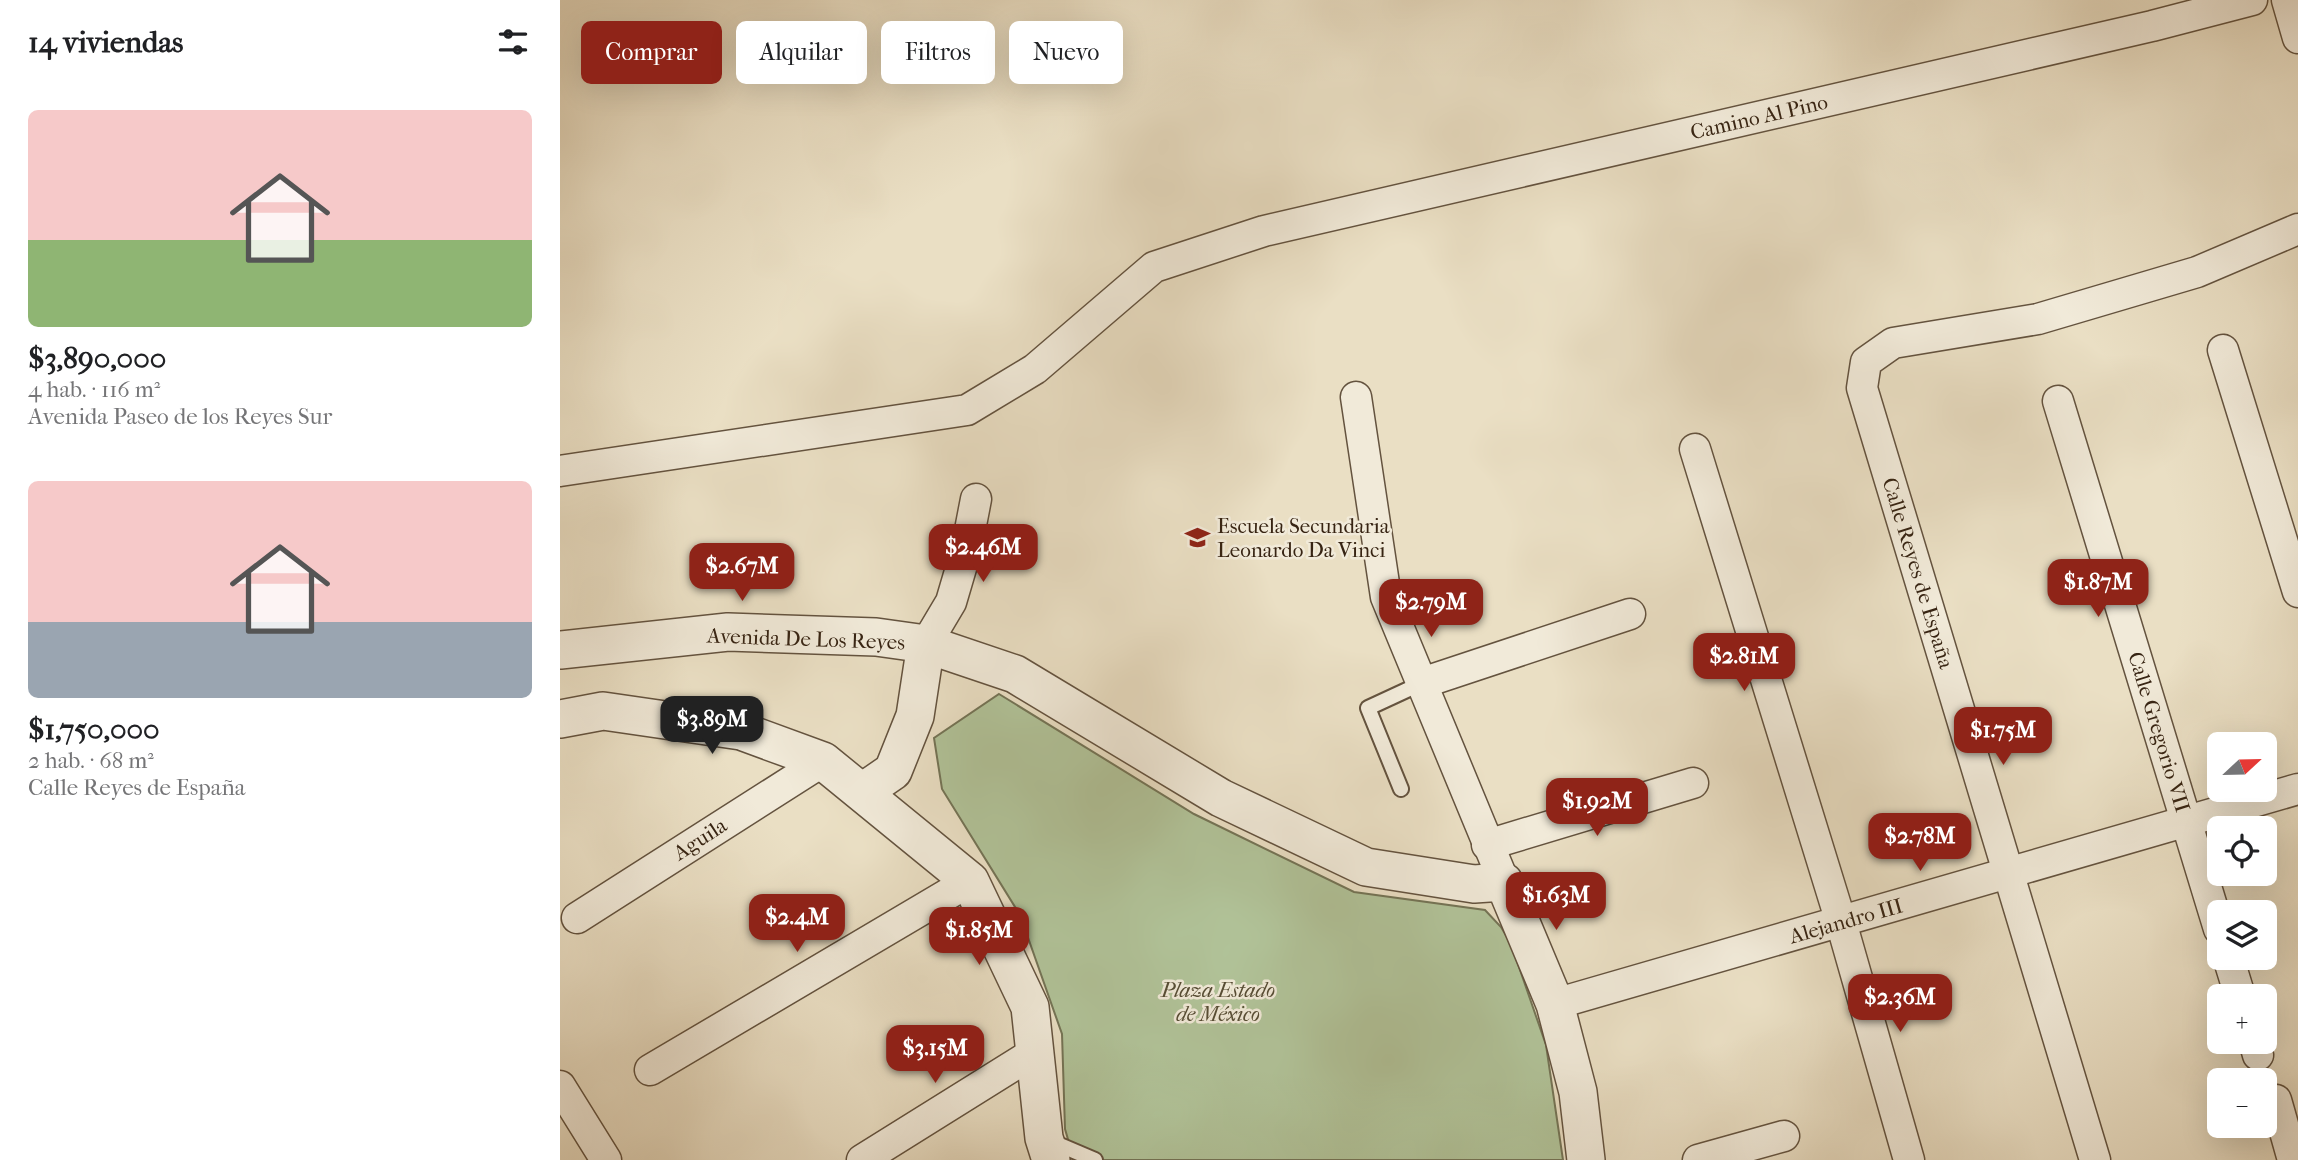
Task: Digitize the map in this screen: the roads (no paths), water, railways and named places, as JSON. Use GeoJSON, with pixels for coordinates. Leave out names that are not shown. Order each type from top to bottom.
{"type":"FeatureCollection","features":[{"type":"Feature","properties":{"kind":"street","name":"Camino Al Pino"},"geometry":{"type":"LineString","coordinates":[[560,471],[967,410],[1035,369],[1154,267],[1264,231],[2152,26],[2252,0]]}},
{"type":"Feature","properties":{"kind":"street"},"geometry":{"type":"LineString","coordinates":[[2287,0],[2298,38]]}},
{"type":"Feature","properties":{"kind":"street","name":"Calle Reyes de España"},"geometry":{"type":"LineString","coordinates":[[2095,1160],[1862,388],[1866,362],[1893,343],[2038,319],[2197,272],[2298,229]]}},
{"type":"Feature","properties":{"kind":"street"},"geometry":{"type":"LineString","coordinates":[[2223,350],[2298,592]]}},
{"type":"Feature","properties":{"kind":"street"},"geometry":{"type":"LineString","coordinates":[[1356,397],[1387,597],[1487,845],[1555,1004],[1578,1092],[1586,1160]]}},
{"type":"Feature","properties":{"kind":"street","name":"Calle Gregorio VII"},"geometry":{"type":"LineString","coordinates":[[2058,401],[2210,900]]}},
{"type":"Feature","properties":{"kind":"street"},"geometry":{"type":"LineString","coordinates":[[1695,449],[1841,922],[1909,1160]]}},
{"type":"Feature","properties":{"kind":"street"},"geometry":{"type":"LineString","coordinates":[[864,791],[893,771],[915,716],[926,644],[951,602],[966,551],[976,499]]}},
{"type":"Feature","properties":{"kind":"street"},"geometry":{"type":"LineString","coordinates":[[1422,683],[1630,614]]}},
{"type":"Feature","properties":{"kind":"street","name":"Avenida De Los Reyes"},"geometry":{"type":"LineString","coordinates":[[560,650],[728,632],[876,637],[926,644],[1015,674],[1221,798],[1366,867],[1474,884],[1504,882]]}},
{"type":"Feature","properties":{"kind":"street"},"geometry":{"type":"LineString","coordinates":[[560,719],[603,710],[741,731],[823,761],[864,791],[970,881],[1030,1007],[1047,1149]]}},
{"type":"Feature","properties":{"kind":"street","name":"Aguila"},"geometry":{"type":"LineString","coordinates":[[577,918],[823,761]]}},
{"type":"Feature","properties":{"kind":"street"},"geometry":{"type":"LineString","coordinates":[[1487,845],[1693,783]]}},
{"type":"Feature","properties":{"kind":"street","name":"Alejandro III"},"geometry":{"type":"LineString","coordinates":[[1555,1004],[2298,789]]}},
{"type":"Feature","properties":{"kind":"street"},"geometry":{"type":"LineString","coordinates":[[650,1070],[970,881]]}},
{"type":"Feature","properties":{"kind":"street"},"geometry":{"type":"LineString","coordinates":[[863,1160],[1035,1052]]}},
{"type":"Feature","properties":{"kind":"street"},"geometry":{"type":"LineString","coordinates":[[560,1086],[606,1160]]}},
{"type":"Feature","properties":{"kind":"street"},"geometry":{"type":"LineString","coordinates":[[2277,1104],[2293,1160]]}},
{"type":"Feature","properties":{"kind":"street"},"geometry":{"type":"LineString","coordinates":[[1698,1160],[1784,1136]]}},
{"type":"Feature","properties":{"kind":"lane"},"geometry":{"type":"LineString","coordinates":[[1401,789],[1368,708],[1422,683]]}},
{"type":"Feature","properties":{"kind":"lane"},"geometry":{"type":"LineString","coordinates":[[1047,1149],[1095,1160]]}},
{"type":"Feature","properties":{"kind":"place","name":"Escuela Secundaria Leonardo Da Vinci"},"geometry":{"type":"Point","coordinates":[1197,538]}},
{"type":"Feature","properties":{"kind":"park label","name":"Plaza Estado de México"},"geometry":{"type":"Point","coordinates":[1218,1002]}}]}
